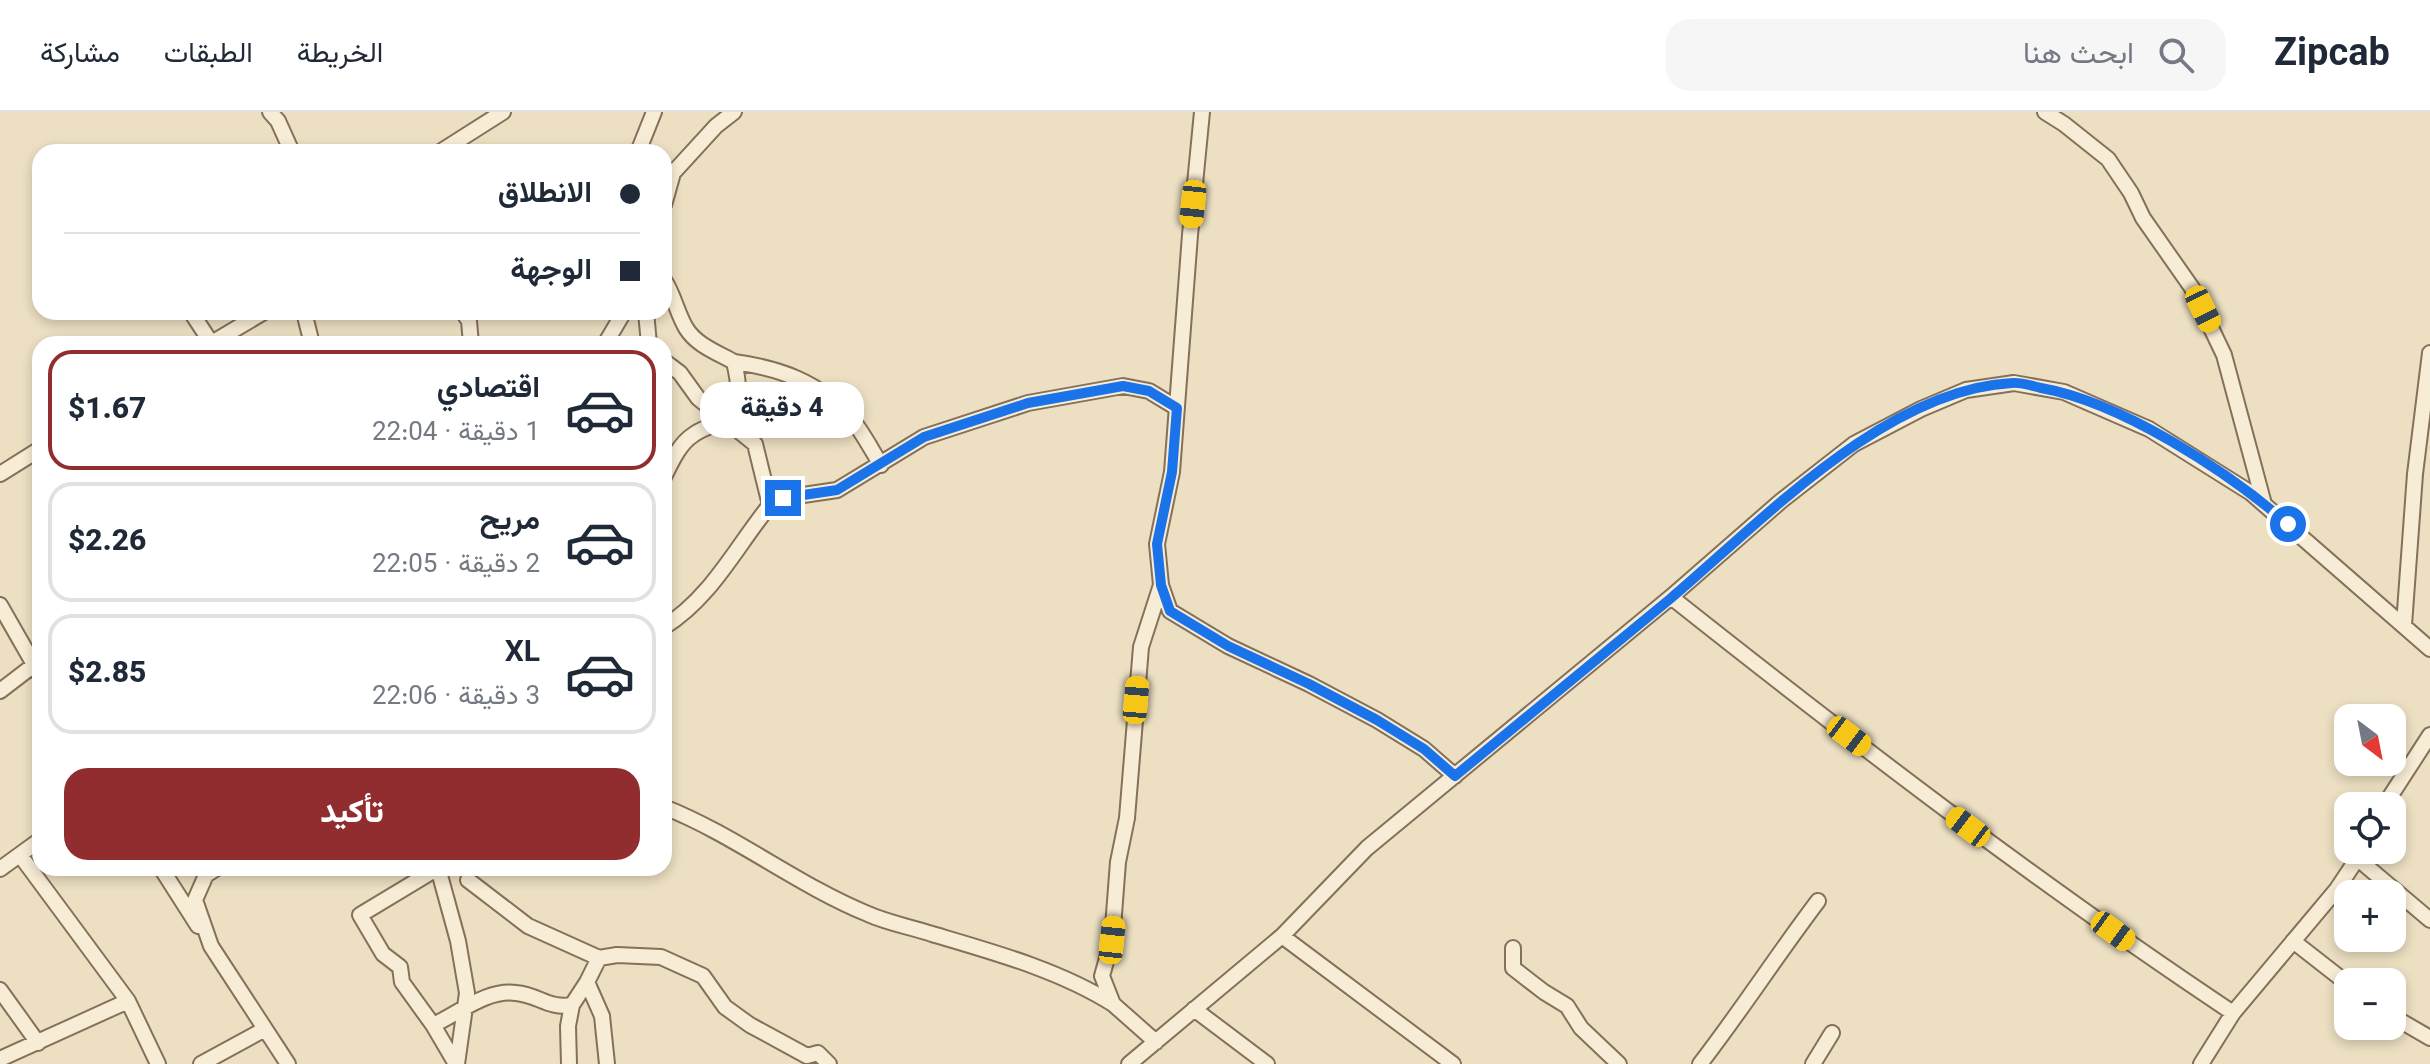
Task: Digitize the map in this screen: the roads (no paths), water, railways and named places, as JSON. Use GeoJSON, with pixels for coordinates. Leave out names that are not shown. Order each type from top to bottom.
{"type":"FeatureCollection","features":[{"type":"Feature","properties":{"kind":"street"},"geometry":{"type":"LineString","coordinates":[[270,112],[278,121],[288,144]]}},
{"type":"Feature","properties":{"kind":"street"},"geometry":{"type":"LineString","coordinates":[[453,144],[503,112]]}},
{"type":"Feature","properties":{"kind":"street"},"geometry":{"type":"LineString","coordinates":[[641,144],[654,112]]}},
{"type":"Feature","properties":{"kind":"street"},"geometry":{"type":"LineString","coordinates":[[672,177],[716,126],[734,112]]}},
{"type":"Feature","properties":{"kind":"street"},"geometry":{"type":"LineString","coordinates":[[1202,112],[1172,472],[1157,544],[1161,585],[1170,611],[1228,646],[1377,720],[1424,749],[1455,776]]}},
{"type":"Feature","properties":{"kind":"street"},"geometry":{"type":"LineString","coordinates":[[2045,112],[2108,159],[2131,193],[2143,218],[2192,288],[2224,355],[2264,504]]}},
{"type":"Feature","properties":{"kind":"street"},"geometry":{"type":"LineString","coordinates":[[672,292],[687,331],[704,346],[734,362],[766,367],[797,377],[827,395],[851,418],[881,465]]}},
{"type":"Feature","properties":{"kind":"street"},"geometry":{"type":"LineString","coordinates":[[224,336],[251,320]]}},
{"type":"Feature","properties":{"kind":"street"},"geometry":{"type":"LineString","coordinates":[[2404,625],[2415,474],[2430,353]]}},
{"type":"Feature","properties":{"kind":"street"},"geometry":{"type":"LineString","coordinates":[[672,462],[690,436],[725,419],[734,409],[739,380],[734,362]]}},
{"type":"Feature","properties":{"kind":"street"},"geometry":{"type":"LineString","coordinates":[[672,367],[698,398],[755,444],[770,505]]}},
{"type":"Feature","properties":{"kind":"street"},"geometry":{"type":"LineString","coordinates":[[1129,1064],[1282,936],[1367,848],[1671,597],[1781,501],[1854,444],[1921,409],[1966,390],[2014,383],[2064,392],[2149,429],[2264,504],[2430,649]]}},
{"type":"Feature","properties":{"kind":"street"},"geometry":{"type":"LineString","coordinates":[[672,621],[693,606],[723,571],[742,539],[770,505],[783,498],[837,490],[924,437],[1028,403],[1123,386],[1149,391],[1177,408]]}},
{"type":"Feature","properties":{"kind":"street"},"geometry":{"type":"LineString","coordinates":[[0,474],[32,454]]}},
{"type":"Feature","properties":{"kind":"street"},"geometry":{"type":"LineString","coordinates":[[1113,1004],[1102,976],[1112,940],[1118,862],[1127,818],[1141,647],[1161,585]]}},
{"type":"Feature","properties":{"kind":"street"},"geometry":{"type":"LineString","coordinates":[[1671,597],[1968,827],[2233,1013]]}},
{"type":"Feature","properties":{"kind":"street"},"geometry":{"type":"LineString","coordinates":[[0,605],[32,661]]}},
{"type":"Feature","properties":{"kind":"street"},"geometry":{"type":"LineString","coordinates":[[0,691],[32,673]]}},
{"type":"Feature","properties":{"kind":"street"},"geometry":{"type":"LineString","coordinates":[[2393,792],[2430,735]]}},
{"type":"Feature","properties":{"kind":"street"},"geometry":{"type":"LineString","coordinates":[[672,810],[692,818],[787,875],[870,915],[1082,985],[1113,1004],[1156,1042]]}},
{"type":"Feature","properties":{"kind":"street"},"geometry":{"type":"LineString","coordinates":[[0,869],[32,846]]}},
{"type":"Feature","properties":{"kind":"street"},"geometry":{"type":"LineString","coordinates":[[20,855],[32,871]]}},
{"type":"Feature","properties":{"kind":"street"},"geometry":{"type":"LineString","coordinates":[[2201,1064],[2233,1013],[2353,864]]}},
{"type":"Feature","properties":{"kind":"street"},"geometry":{"type":"LineString","coordinates":[[2371,864],[2430,920]]}},
{"type":"Feature","properties":{"kind":"street"},"geometry":{"type":"LineString","coordinates":[[36,876],[128,1001],[158,1064]]}},
{"type":"Feature","properties":{"kind":"street"},"geometry":{"type":"LineString","coordinates":[[166,876],[288,1064]]}},
{"type":"Feature","properties":{"kind":"street"},"geometry":{"type":"LineString","coordinates":[[206,876],[195,900],[211,946]]}},
{"type":"Feature","properties":{"kind":"street"},"geometry":{"type":"LineString","coordinates":[[425,876],[360,915],[383,954],[400,967],[402,982],[457,1064]]}},
{"type":"Feature","properties":{"kind":"street"},"geometry":{"type":"LineString","coordinates":[[440,876],[463,961],[467,993],[457,1064]]}},
{"type":"Feature","properties":{"kind":"street"},"geometry":{"type":"LineString","coordinates":[[468,880],[528,926],[599,958],[617,955],[661,957],[703,976],[725,1007],[750,1025],[807,1056],[818,1053],[829,1064]]}},
{"type":"Feature","properties":{"kind":"street"},"geometry":{"type":"LineString","coordinates":[[1700,1064],[1818,901]]}},
{"type":"Feature","properties":{"kind":"street"},"geometry":{"type":"LineString","coordinates":[[1282,936],[1453,1064]]}},
{"type":"Feature","properties":{"kind":"street"},"geometry":{"type":"LineString","coordinates":[[2293,941],[2334,973]]}},
{"type":"Feature","properties":{"kind":"street"},"geometry":{"type":"LineString","coordinates":[[1513,948],[1513,968],[1567,1006],[1581,1028],[1619,1064]]}},
{"type":"Feature","properties":{"kind":"street"},"geometry":{"type":"LineString","coordinates":[[569,1064],[568,1026],[572,1005],[599,958]]}},
{"type":"Feature","properties":{"kind":"street"},"geometry":{"type":"LineString","coordinates":[[587,982],[602,1016],[607,1064]]}},
{"type":"Feature","properties":{"kind":"street"},"geometry":{"type":"LineString","coordinates":[[0,990],[38,1043]]}},
{"type":"Feature","properties":{"kind":"street"},"geometry":{"type":"LineString","coordinates":[[433,1025],[498,992],[518,993],[555,1007],[572,1005]]}},
{"type":"Feature","properties":{"kind":"street"},"geometry":{"type":"LineString","coordinates":[[0,1059],[128,1001]]}},
{"type":"Feature","properties":{"kind":"street"},"geometry":{"type":"LineString","coordinates":[[1194,1009],[1267,1064]]}},
{"type":"Feature","properties":{"kind":"street"},"geometry":{"type":"LineString","coordinates":[[2406,1024],[2430,1038]]}},
{"type":"Feature","properties":{"kind":"street"},"geometry":{"type":"LineString","coordinates":[[201,1064],[265,1029]]}},
{"type":"Feature","properties":{"kind":"street"},"geometry":{"type":"LineString","coordinates":[[1813,1064],[1832,1033]]}}]}
